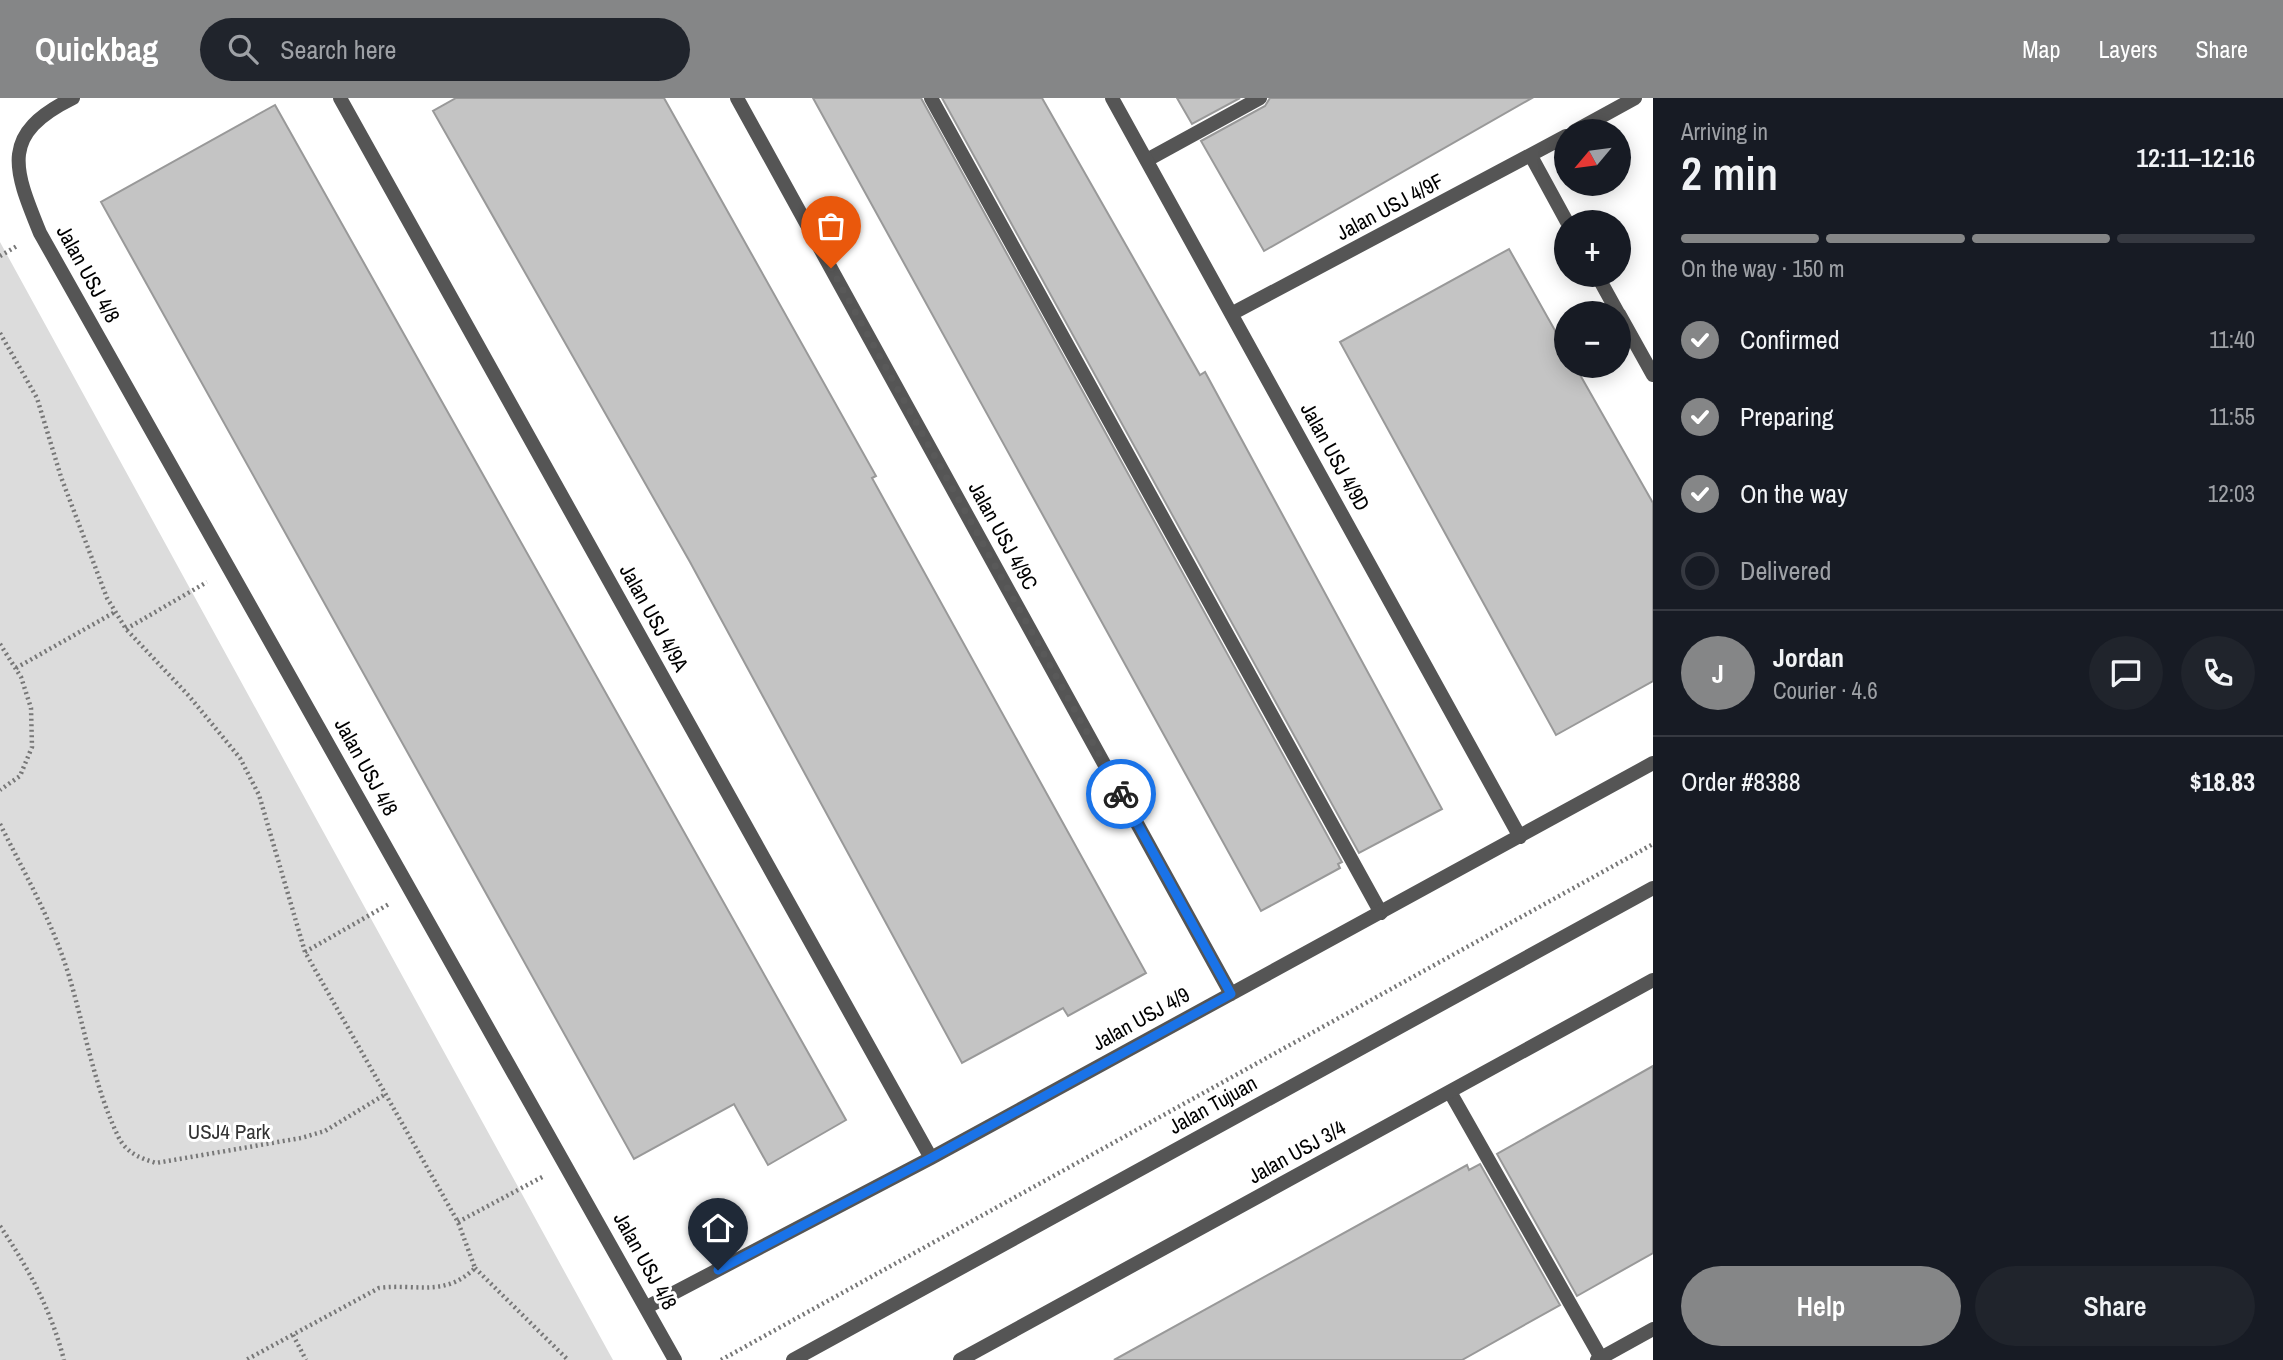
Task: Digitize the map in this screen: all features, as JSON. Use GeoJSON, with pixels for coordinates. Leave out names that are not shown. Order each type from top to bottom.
{"type":"FeatureCollection","features":[{"type":"Feature","properties":{"kind":"street","name":"Jalan USJ 4/8"},"geometry":{"type":"LineString","coordinates":[[72,98],[46,111],[23,133],[15,167],[40,233],[676,1360]]}},
{"type":"Feature","properties":{"kind":"street","name":"Jalan USJ 4/9A"},"geometry":{"type":"LineString","coordinates":[[340,98],[931,1158]]}},
{"type":"Feature","properties":{"kind":"street","name":"Jalan USJ 4/9C"},"geometry":{"type":"LineString","coordinates":[[737,98],[1231,994]]}},
{"type":"Feature","properties":{"kind":"street"},"geometry":{"type":"LineString","coordinates":[[931,98],[1381,913]]}},
{"type":"Feature","properties":{"kind":"street","name":"Jalan USJ 4/9D"},"geometry":{"type":"LineString","coordinates":[[1112,98],[1520,837]]}},
{"type":"Feature","properties":{"kind":"street"},"geometry":{"type":"LineString","coordinates":[[1147,160],[1260,98]]}},
{"type":"Feature","properties":{"kind":"street"},"geometry":{"type":"LineString","coordinates":[[1597,119],[1635,98]]}},
{"type":"Feature","properties":{"kind":"street","name":"Jalan USJ 4/9F"},"geometry":{"type":"LineString","coordinates":[[1233,313],[1554,143]]}},
{"type":"Feature","properties":{"kind":"street"},"geometry":{"type":"LineString","coordinates":[[1531,156],[1560,210]]}},
{"type":"Feature","properties":{"kind":"street"},"geometry":{"type":"LineString","coordinates":[[1631,336],[1653,375]]}},
{"type":"Feature","properties":{"kind":"street","name":"Jalan USJ 4/9"},"geometry":{"type":"LineString","coordinates":[[647,1307],[931,1158],[1653,763]]}},
{"type":"Feature","properties":{"kind":"street","name":"Jalan Tujuan"},"geometry":{"type":"LineString","coordinates":[[793,1360],[1653,888]]}},
{"type":"Feature","properties":{"kind":"street","name":"Jalan USJ 3/4"},"geometry":{"type":"LineString","coordinates":[[960,1360],[1653,980]]}},
{"type":"Feature","properties":{"kind":"street"},"geometry":{"type":"LineString","coordinates":[[1450,1092],[1600,1359],[1653,1329]]}},
{"type":"Feature","properties":{"kind":"path"},"geometry":{"type":"LineString","coordinates":[[0,333],[37,398],[89,556],[115,612],[126,629],[240,758],[259,795],[305,952],[458,1222],[475,1268],[568,1360]]}},
{"type":"Feature","properties":{"kind":"path"},"geometry":{"type":"LineString","coordinates":[[126,629],[230,569]]}},
{"type":"Feature","properties":{"kind":"path"},"geometry":{"type":"LineString","coordinates":[[16,668],[115,612]]}},
{"type":"Feature","properties":{"kind":"path"},"geometry":{"type":"LineString","coordinates":[[0,644],[16,668],[31,708],[32,747],[20,776],[0,790]]}},
{"type":"Feature","properties":{"kind":"path"},"geometry":{"type":"LineString","coordinates":[[0,824],[48,920],[69,974],[96,1074],[119,1138],[134,1156],[156,1163],[301,1138],[325,1131],[384,1094]]}},
{"type":"Feature","properties":{"kind":"path"},"geometry":{"type":"LineString","coordinates":[[721,1360],[1653,845]]}},
{"type":"Feature","properties":{"kind":"path"},"geometry":{"type":"LineString","coordinates":[[305,952],[412,891]]}},
{"type":"Feature","properties":{"kind":"path"},"geometry":{"type":"LineString","coordinates":[[458,1222],[566,1164]]}},
{"type":"Feature","properties":{"kind":"path"},"geometry":{"type":"LineString","coordinates":[[0,1226],[36,1282],[64,1360]]}},
{"type":"Feature","properties":{"kind":"path"},"geometry":{"type":"LineString","coordinates":[[246,1360],[379,1288],[404,1285],[429,1290],[461,1282],[475,1268]]}},
{"type":"Feature","properties":{"kind":"path"},"geometry":{"type":"LineString","coordinates":[[293,1335],[306,1360]]}},
{"type":"Feature","properties":{"kind":"green space","name":"USJ4 Park"},"geometry":{"type":"Polygon","coordinates":[[[0,242],[608,1351],[613,1360],[0,1360],[0,242]]]}},
{"type":"Feature","properties":{"kind":"building"},"geometry":{"type":"Polygon","coordinates":[[[456,98],[664,98],[876,476],[872,478],[1146,973],[1068,1016],[1063,1008],[962,1063],[690,562],[433,111],[456,98]]]}},
{"type":"Feature","properties":{"kind":"building"},"geometry":{"type":"Polygon","coordinates":[[[813,98],[921,98],[1342,862],[1338,864],[1340,868],[1261,911],[813,98]]]}},
{"type":"Feature","properties":{"kind":"building"},"geometry":{"type":"Polygon","coordinates":[[[942,98],[1042,98],[1200,375],[1205,372],[1442,809],[1359,853],[942,98]]]}},
{"type":"Feature","properties":{"kind":"building"},"geometry":{"type":"Polygon","coordinates":[[[1177,98],[1240,98],[1192,124],[1177,98]]]}},
{"type":"Feature","properties":{"kind":"building"},"geometry":{"type":"Polygon","coordinates":[[[1270,98],[1532,98],[1264,251],[1201,141],[1265,106],[1270,98]]]}},
{"type":"Feature","properties":{"kind":"building"},"geometry":{"type":"Polygon","coordinates":[[[275,105],[846,1120],[768,1165],[734,1104],[634,1159],[101,202],[275,105]]]}},
{"type":"Feature","properties":{"kind":"building"},"geometry":{"type":"Polygon","coordinates":[[[1509,249],[1554,329],[1554,378],[1582,378],[1653,503],[1653,681],[1556,735],[1340,342],[1509,249]]]}},
{"type":"Feature","properties":{"kind":"building"},"geometry":{"type":"Polygon","coordinates":[[[1653,1066],[1653,1253],[1577,1296],[1497,1154],[1653,1066]]]}},
{"type":"Feature","properties":{"kind":"building"},"geometry":{"type":"Polygon","coordinates":[[[1480,1164],[1560,1305],[1462,1360],[1114,1360],[1467,1165],[1469,1170],[1480,1164]]]}},
{"type":"Feature","properties":{"kind":"way so far"},"geometry":{"type":"LineString","coordinates":[[831,268],[1121,794]]}},
{"type":"Feature","properties":{"kind":"route"},"geometry":{"type":"LineString","coordinates":[[718,1270],[931,1158],[1231,994],[1121,794]]}}]}
